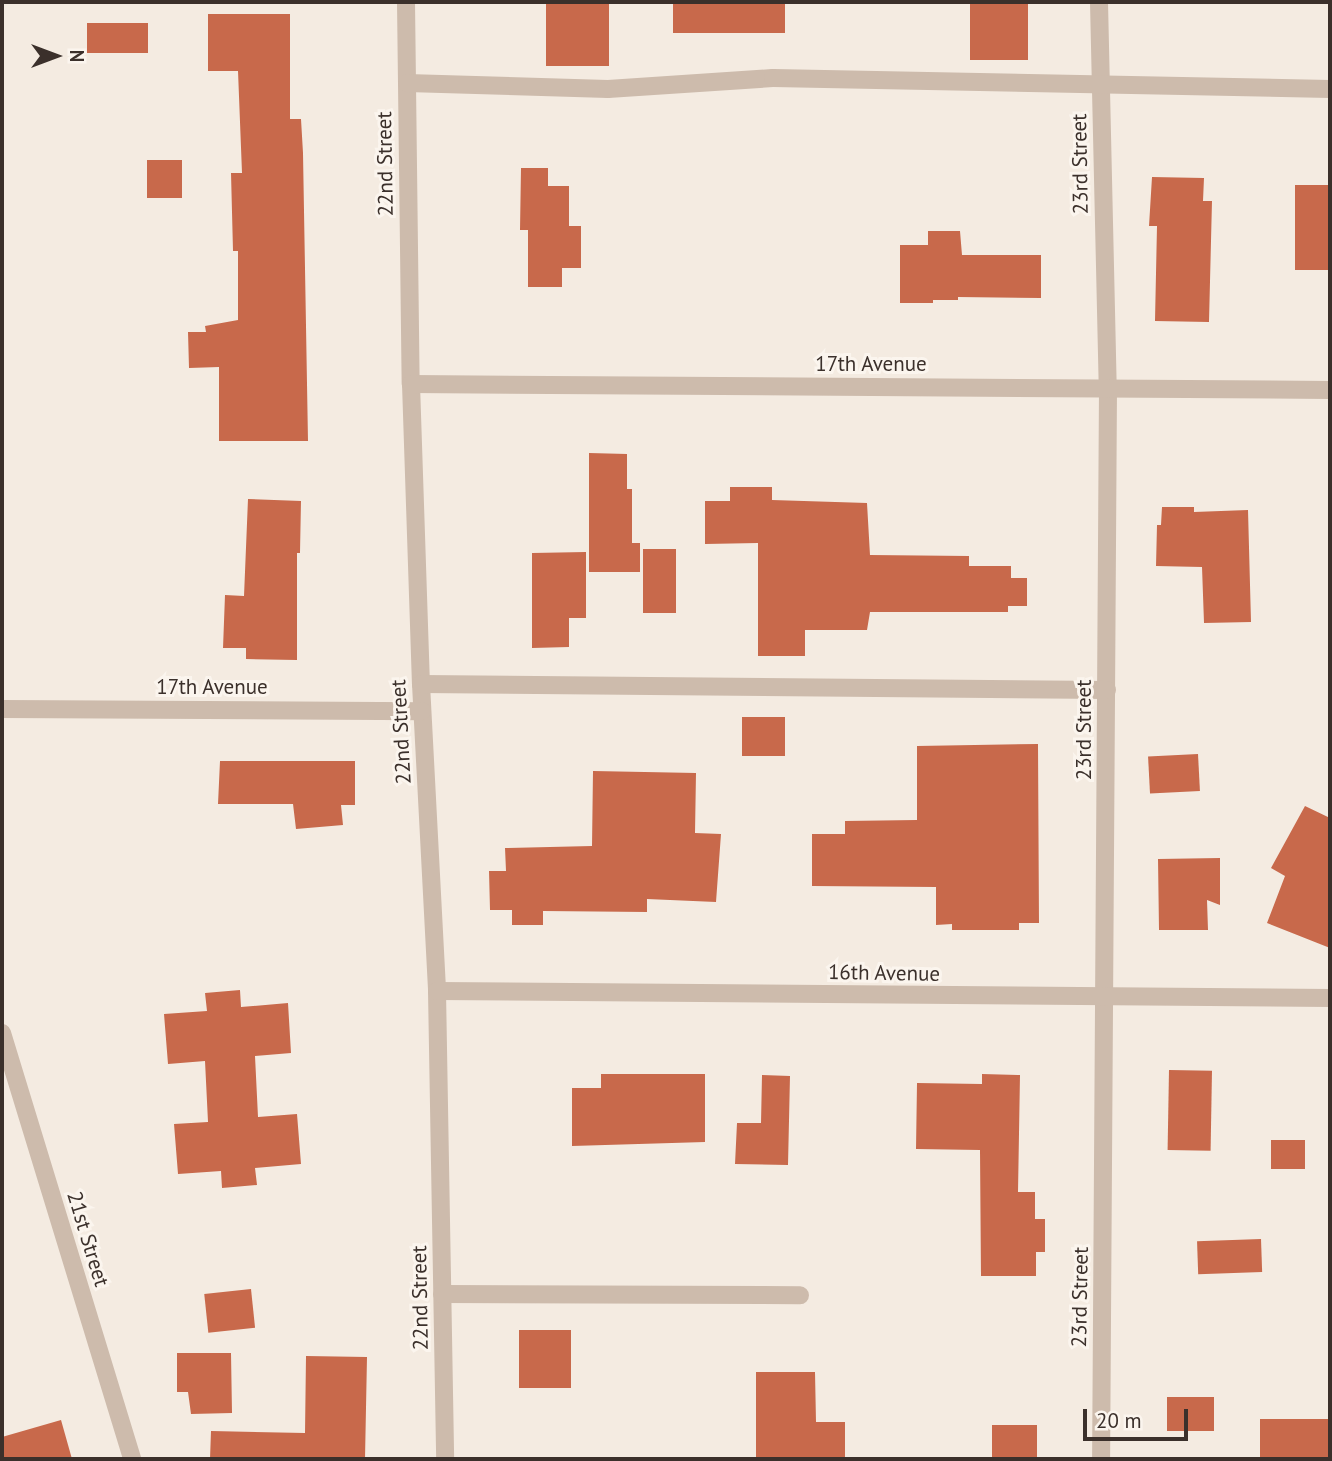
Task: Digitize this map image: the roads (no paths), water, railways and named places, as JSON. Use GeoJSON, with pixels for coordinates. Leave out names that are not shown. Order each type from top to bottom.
{"type":"FeatureCollection","features":[{"type":"Feature","properties":{"kind":"street","name":"22nd Street"},"geometry":{"type":"LineString","coordinates":[[406,2],[411,384],[422,710],[438,991],[445,1459]]}},
{"type":"Feature","properties":{"kind":"street","name":"23rd Street"},"geometry":{"type":"LineString","coordinates":[[1100,2],[1108,389],[1101,1459]]}},
{"type":"Feature","properties":{"kind":"street"},"geometry":{"type":"LineString","coordinates":[[407,83],[608,89],[774,78],[1330,89]]}},
{"type":"Feature","properties":{"kind":"street","name":"17th Avenue"},"geometry":{"type":"LineString","coordinates":[[411,384],[1330,390]]}},
{"type":"Feature","properties":{"kind":"street"},"geometry":{"type":"LineString","coordinates":[[421,684],[1107,690]]}},
{"type":"Feature","properties":{"kind":"street","name":"17th Avenue"},"geometry":{"type":"LineString","coordinates":[[2,709],[422,710]]}},
{"type":"Feature","properties":{"kind":"street","name":"16th Avenue"},"geometry":{"type":"LineString","coordinates":[[438,991],[1330,998]]}},
{"type":"Feature","properties":{"kind":"street","name":"21st Street"},"geometry":{"type":"LineString","coordinates":[[2,1032],[132,1459]]}},
{"type":"Feature","properties":{"kind":"street"},"geometry":{"type":"LineString","coordinates":[[442,1294],[800,1295]]}}]}
